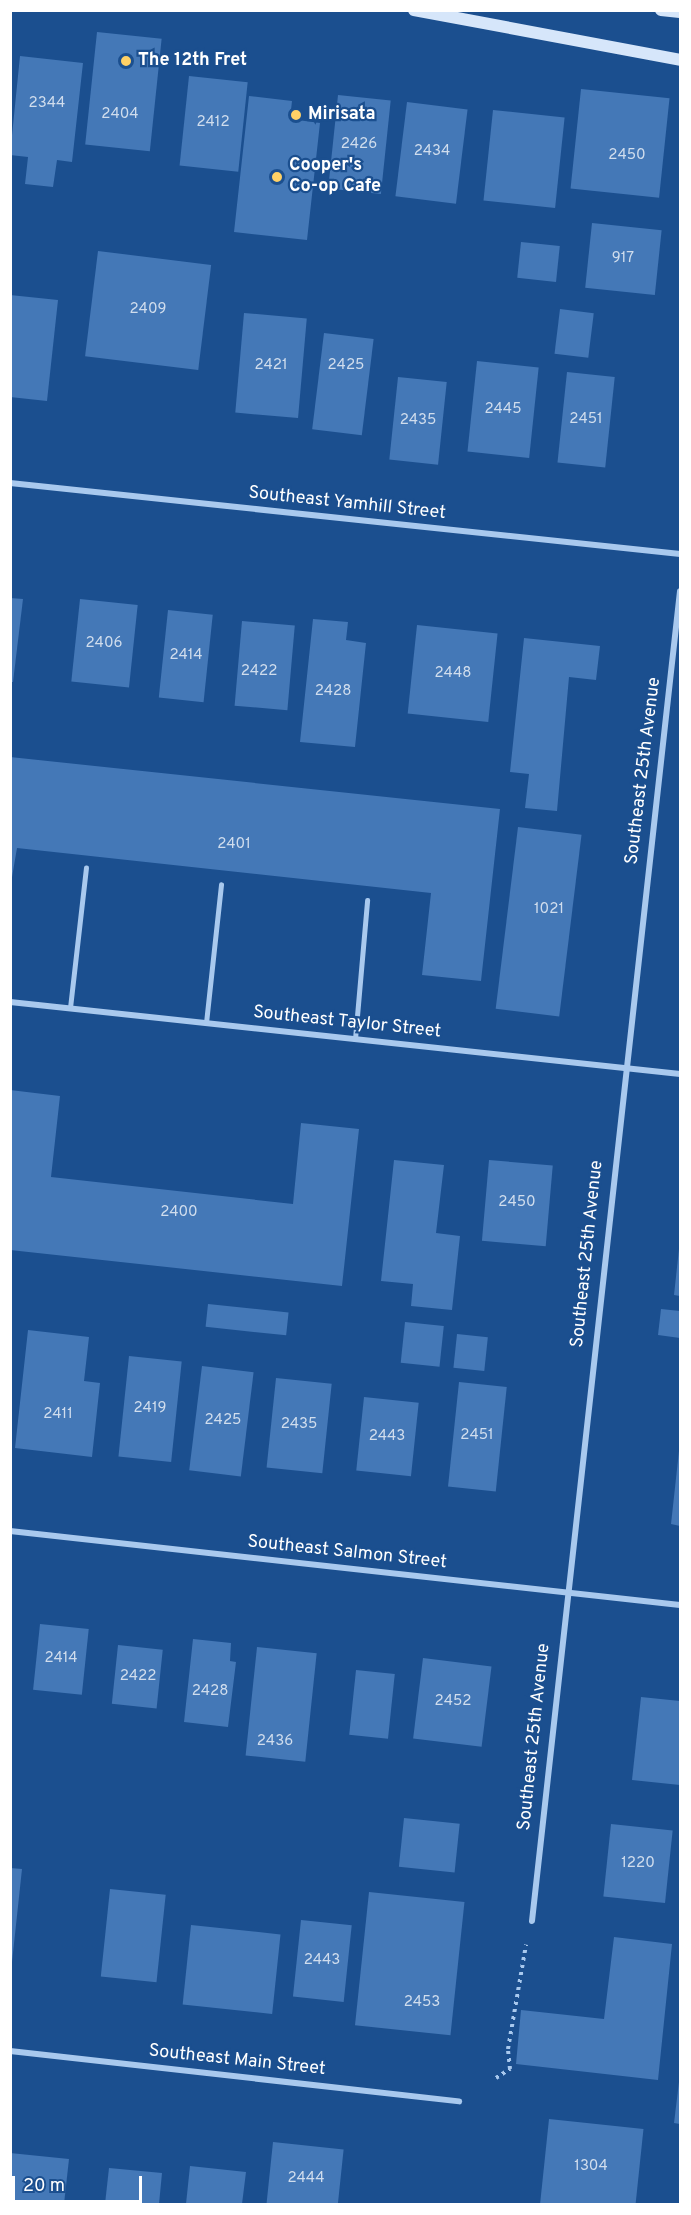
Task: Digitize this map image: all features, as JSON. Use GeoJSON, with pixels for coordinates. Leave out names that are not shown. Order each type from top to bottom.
{"type":"FeatureCollection","features":[{"type":"Feature","properties":{"kind":"main road"},"geometry":{"type":"LineString","coordinates":[[414,10],[681,60]]}},
{"type":"Feature","properties":{"kind":"main road"},"geometry":{"type":"LineString","coordinates":[[661,10],[681,12]]}},
{"type":"Feature","properties":{"kind":"street","name":"Southeast Yamhill Street"},"geometry":{"type":"LineString","coordinates":[[10,483],[681,554]]}},
{"type":"Feature","properties":{"kind":"street","name":"Southeast 25th Avenue"},"geometry":{"type":"LineString","coordinates":[[532,1921],[565,1592],[623,1068],[681,591]]}},
{"type":"Feature","properties":{"kind":"street","name":"Southeast Taylor Street"},"geometry":{"type":"LineString","coordinates":[[10,1002],[681,1074]]}},
{"type":"Feature","properties":{"kind":"street","name":"Southeast Salmon Street"},"geometry":{"type":"LineString","coordinates":[[10,1531],[681,1605]]}},
{"type":"Feature","properties":{"kind":"street","name":"Southeast Main Street"},"geometry":{"type":"LineString","coordinates":[[10,2051],[459,2101]]}},
{"type":"Feature","properties":{"kind":"lane"},"geometry":{"type":"LineString","coordinates":[[70,1008],[86,868]]}},
{"type":"Feature","properties":{"kind":"lane"},"geometry":{"type":"LineString","coordinates":[[206,1023],[221,885]]}},
{"type":"Feature","properties":{"kind":"lane"},"geometry":{"type":"LineString","coordinates":[[355,1039],[367,901]]}},
{"type":"Feature","properties":{"kind":"path"},"geometry":{"type":"LineString","coordinates":[[496,2078],[510,2070],[514,2005],[532,1921]]}},
{"type":"Feature","properties":{"kind":"building"},"geometry":{"type":"Polygon","coordinates":[[[97,32],[162,39],[150,151],[85,144],[97,32]]]}},
{"type":"Feature","properties":{"kind":"building"},"geometry":{"type":"Polygon","coordinates":[[[20,56],[83,63],[72,162],[57,160],[53,187],[25,184],[28,157],[10,155],[20,56]]]}},
{"type":"Feature","properties":{"kind":"building"},"geometry":{"type":"Polygon","coordinates":[[[189,76],[248,82],[238,172],[180,166],[189,76]]]}},
{"type":"Feature","properties":{"kind":"building"},"geometry":{"type":"Polygon","coordinates":[[[581,89],[670,98],[659,198],[571,188],[581,89]]]}},
{"type":"Feature","properties":{"kind":"building"},"geometry":{"type":"Polygon","coordinates":[[[338,95],[391,101],[381,194],[328,188],[338,95]]]}},
{"type":"Feature","properties":{"kind":"building","name":"Cooper's Co-op Cafe"},"geometry":{"type":"Polygon","coordinates":[[[249,96],[292,101],[290,119],[320,123],[307,240],[234,232],[249,96]]]}},
{"type":"Feature","properties":{"kind":"building"},"geometry":{"type":"Polygon","coordinates":[[[407,102],[468,109],[456,204],[395,196],[407,102]]]}},
{"type":"Feature","properties":{"kind":"building"},"geometry":{"type":"Polygon","coordinates":[[[493,110],[565,118],[555,208],[483,201],[493,110]]]}},
{"type":"Feature","properties":{"kind":"building"},"geometry":{"type":"Polygon","coordinates":[[[592,223],[662,230],[655,295],[585,288],[592,223]]]}},
{"type":"Feature","properties":{"kind":"building"},"geometry":{"type":"Polygon","coordinates":[[[521,242],[560,246],[556,282],[517,278],[521,242]]]}},
{"type":"Feature","properties":{"kind":"building"},"geometry":{"type":"Polygon","coordinates":[[[98,251],[211,265],[198,370],[85,356],[98,251]]]}},
{"type":"Feature","properties":{"kind":"building"},"geometry":{"type":"Polygon","coordinates":[[[10,295],[58,300],[47,401],[10,397],[10,295]]]}},
{"type":"Feature","properties":{"kind":"building"},"geometry":{"type":"Polygon","coordinates":[[[560,309],[594,313],[588,358],[555,354],[560,309]]]}},
{"type":"Feature","properties":{"kind":"building"},"geometry":{"type":"Polygon","coordinates":[[[244,313],[307,318],[298,418],[235,413],[244,313]]]}},
{"type":"Feature","properties":{"kind":"building"},"geometry":{"type":"Polygon","coordinates":[[[324,333],[374,339],[362,435],[312,429],[324,333]]]}},
{"type":"Feature","properties":{"kind":"building"},"geometry":{"type":"Polygon","coordinates":[[[477,361],[539,367],[529,458],[467,452],[477,361]]]}},
{"type":"Feature","properties":{"kind":"building"},"geometry":{"type":"Polygon","coordinates":[[[567,372],[615,377],[605,468],[557,463],[567,372]]]}},
{"type":"Feature","properties":{"kind":"building"},"geometry":{"type":"Polygon","coordinates":[[[398,377],[447,382],[438,465],[389,460],[398,377]]]}},
{"type":"Feature","properties":{"kind":"building"},"geometry":{"type":"Polygon","coordinates":[[[10,598],[23,599],[13,682],[10,682],[10,598]]]}},
{"type":"Feature","properties":{"kind":"building"},"geometry":{"type":"Polygon","coordinates":[[[80,599],[138,605],[129,688],[71,682],[80,599]]]}},
{"type":"Feature","properties":{"kind":"building"},"geometry":{"type":"Polygon","coordinates":[[[168,610],[213,615],[204,702],[159,698],[168,610]]]}},
{"type":"Feature","properties":{"kind":"building"},"geometry":{"type":"Polygon","coordinates":[[[313,619],[348,622],[346,640],[366,643],[355,747],[300,742],[313,619]]]}},
{"type":"Feature","properties":{"kind":"building"},"geometry":{"type":"Polygon","coordinates":[[[242,621],[295,626],[287,710],[235,706],[242,621]]]}},
{"type":"Feature","properties":{"kind":"building"},"geometry":{"type":"Polygon","coordinates":[[[417,625],[498,633],[488,722],[408,714],[417,625]]]}},
{"type":"Feature","properties":{"kind":"building"},"geometry":{"type":"Polygon","coordinates":[[[524,638],[600,646],[596,680],[569,677],[557,811],[525,808],[529,774],[510,772],[524,638]]]}},
{"type":"Feature","properties":{"kind":"building"},"geometry":{"type":"Polygon","coordinates":[[[10,757],[500,809],[481,981],[422,975],[431,893],[17,848],[10,889],[10,757]]]}},
{"type":"Feature","properties":{"kind":"building"},"geometry":{"type":"Polygon","coordinates":[[[518,827],[582,835],[559,1016],[496,1009],[518,827]]]}},
{"type":"Feature","properties":{"kind":"building"},"geometry":{"type":"Polygon","coordinates":[[[10,1090],[60,1096],[51,1177],[293,1204],[301,1123],[359,1129],[342,1286],[10,1250],[10,1090]]]}},
{"type":"Feature","properties":{"kind":"building"},"geometry":{"type":"Polygon","coordinates":[[[394,1160],[444,1165],[436,1233],[460,1236],[452,1310],[411,1306],[413,1284],[381,1281],[394,1160]]]}},
{"type":"Feature","properties":{"kind":"building"},"geometry":{"type":"Polygon","coordinates":[[[489,1160],[553,1166],[546,1246],[482,1241],[489,1160]]]}},
{"type":"Feature","properties":{"kind":"building"},"geometry":{"type":"Polygon","coordinates":[[[680,1249],[680,1296],[674,1295],[680,1249]]]}},
{"type":"Feature","properties":{"kind":"building"},"geometry":{"type":"Polygon","coordinates":[[[208,1304],[289,1312],[286,1335],[206,1327],[208,1304]]]}},
{"type":"Feature","properties":{"kind":"building"},"geometry":{"type":"Polygon","coordinates":[[[661,1309],[680,1311],[680,1338],[658,1335],[661,1309]]]}},
{"type":"Feature","properties":{"kind":"building"},"geometry":{"type":"Polygon","coordinates":[[[405,1322],[444,1326],[440,1367],[401,1363],[405,1322]]]}},
{"type":"Feature","properties":{"kind":"building"},"geometry":{"type":"Polygon","coordinates":[[[28,1330],[89,1337],[84,1381],[100,1383],[92,1457],[15,1448],[28,1330]]]}},
{"type":"Feature","properties":{"kind":"building"},"geometry":{"type":"Polygon","coordinates":[[[457,1334],[488,1337],[484,1371],[453,1368],[457,1334]]]}},
{"type":"Feature","properties":{"kind":"building"},"geometry":{"type":"Polygon","coordinates":[[[129,1356],[182,1362],[171,1462],[118,1456],[129,1356]]]}},
{"type":"Feature","properties":{"kind":"building"},"geometry":{"type":"Polygon","coordinates":[[[202,1366],[254,1372],[241,1477],[189,1470],[202,1366]]]}},
{"type":"Feature","properties":{"kind":"building"},"geometry":{"type":"Polygon","coordinates":[[[276,1378],[332,1384],[322,1473],[267,1468],[276,1378]]]}},
{"type":"Feature","properties":{"kind":"building"},"geometry":{"type":"Polygon","coordinates":[[[459,1382],[507,1387],[496,1491],[448,1486],[459,1382]]]}},
{"type":"Feature","properties":{"kind":"building"},"geometry":{"type":"Polygon","coordinates":[[[364,1397],[419,1403],[411,1476],[356,1471],[364,1397]]]}},
{"type":"Feature","properties":{"kind":"building"},"geometry":{"type":"Polygon","coordinates":[[[680,1451],[680,1526],[671,1524],[680,1451]]]}},
{"type":"Feature","properties":{"kind":"building"},"geometry":{"type":"Polygon","coordinates":[[[40,1624],[89,1629],[82,1695],[33,1690],[40,1624]]]}},
{"type":"Feature","properties":{"kind":"building"},"geometry":{"type":"Polygon","coordinates":[[[193,1639],[231,1643],[230,1661],[236,1662],[228,1727],[184,1722],[193,1639]]]}},
{"type":"Feature","properties":{"kind":"building"},"geometry":{"type":"Polygon","coordinates":[[[118,1645],[163,1650],[157,1708],[112,1704],[118,1645]]]}},
{"type":"Feature","properties":{"kind":"building"},"geometry":{"type":"Polygon","coordinates":[[[257,1647],[317,1653],[305,1762],[246,1755],[257,1647]]]}},
{"type":"Feature","properties":{"kind":"building"},"geometry":{"type":"Polygon","coordinates":[[[423,1658],[491,1666],[482,1747],[413,1738],[423,1658]]]}},
{"type":"Feature","properties":{"kind":"building"},"geometry":{"type":"Polygon","coordinates":[[[356,1670],[395,1674],[388,1739],[349,1735],[356,1670]]]}},
{"type":"Feature","properties":{"kind":"building"},"geometry":{"type":"Polygon","coordinates":[[[641,1697],[680,1701],[680,1785],[632,1780],[641,1697]]]}},
{"type":"Feature","properties":{"kind":"building"},"geometry":{"type":"Polygon","coordinates":[[[404,1818],[460,1824],[455,1873],[399,1867],[404,1818]]]}},
{"type":"Feature","properties":{"kind":"building"},"geometry":{"type":"Polygon","coordinates":[[[611,1824],[673,1830],[665,1903],[603,1897],[611,1824]]]}},
{"type":"Feature","properties":{"kind":"building"},"geometry":{"type":"Polygon","coordinates":[[[10,1868],[22,1869],[12,1962],[10,1962],[10,1868]]]}},
{"type":"Feature","properties":{"kind":"building"},"geometry":{"type":"Polygon","coordinates":[[[110,1889],[166,1895],[156,1982],[101,1977],[110,1889]]]}},
{"type":"Feature","properties":{"kind":"building"},"geometry":{"type":"Polygon","coordinates":[[[369,1892],[464,1902],[450,2035],[355,2025],[369,1892]]]}},
{"type":"Feature","properties":{"kind":"building"},"geometry":{"type":"Polygon","coordinates":[[[301,1920],[352,1925],[344,2002],[293,1997],[301,1920]]]}},
{"type":"Feature","properties":{"kind":"building"},"geometry":{"type":"Polygon","coordinates":[[[191,1925],[281,1934],[272,2014],[183,2005],[191,1925]]]}},
{"type":"Feature","properties":{"kind":"building"},"geometry":{"type":"Polygon","coordinates":[[[614,1937],[672,1944],[658,2080],[516,2064],[521,2010],[604,2019],[614,1937]]]}},
{"type":"Feature","properties":{"kind":"building"},"geometry":{"type":"Polygon","coordinates":[[[680,2082],[680,2124],[674,2123],[680,2082]]]}},
{"type":"Feature","properties":{"kind":"building"},"geometry":{"type":"Polygon","coordinates":[[[549,2119],[643,2129],[636,2204],[540,2204],[549,2119]]]}},
{"type":"Feature","properties":{"kind":"building"},"geometry":{"type":"Polygon","coordinates":[[[273,2142],[344,2149],[338,2204],[267,2204],[273,2142]]]}},
{"type":"Feature","properties":{"kind":"building"},"geometry":{"type":"Polygon","coordinates":[[[10,2153],[69,2159],[64,2204],[10,2204],[10,2153]]]}},
{"type":"Feature","properties":{"kind":"building"},"geometry":{"type":"Polygon","coordinates":[[[190,2166],[246,2172],[242,2204],[186,2204],[190,2166]]]}},
{"type":"Feature","properties":{"kind":"building"},"geometry":{"type":"Polygon","coordinates":[[[109,2168],[162,2173],[159,2204],[105,2204],[109,2168]]]}},
{"type":"Feature","properties":{"kind":"place","name":"The 12th Fret"},"geometry":{"type":"Point","coordinates":[126,61]}},
{"type":"Feature","properties":{"kind":"place","name":"Mirisata"},"geometry":{"type":"Point","coordinates":[296,115]}},
{"type":"Feature","properties":{"kind":"place","name":"Cooper's Co-op Cafe"},"geometry":{"type":"Point","coordinates":[277,177]}}]}
